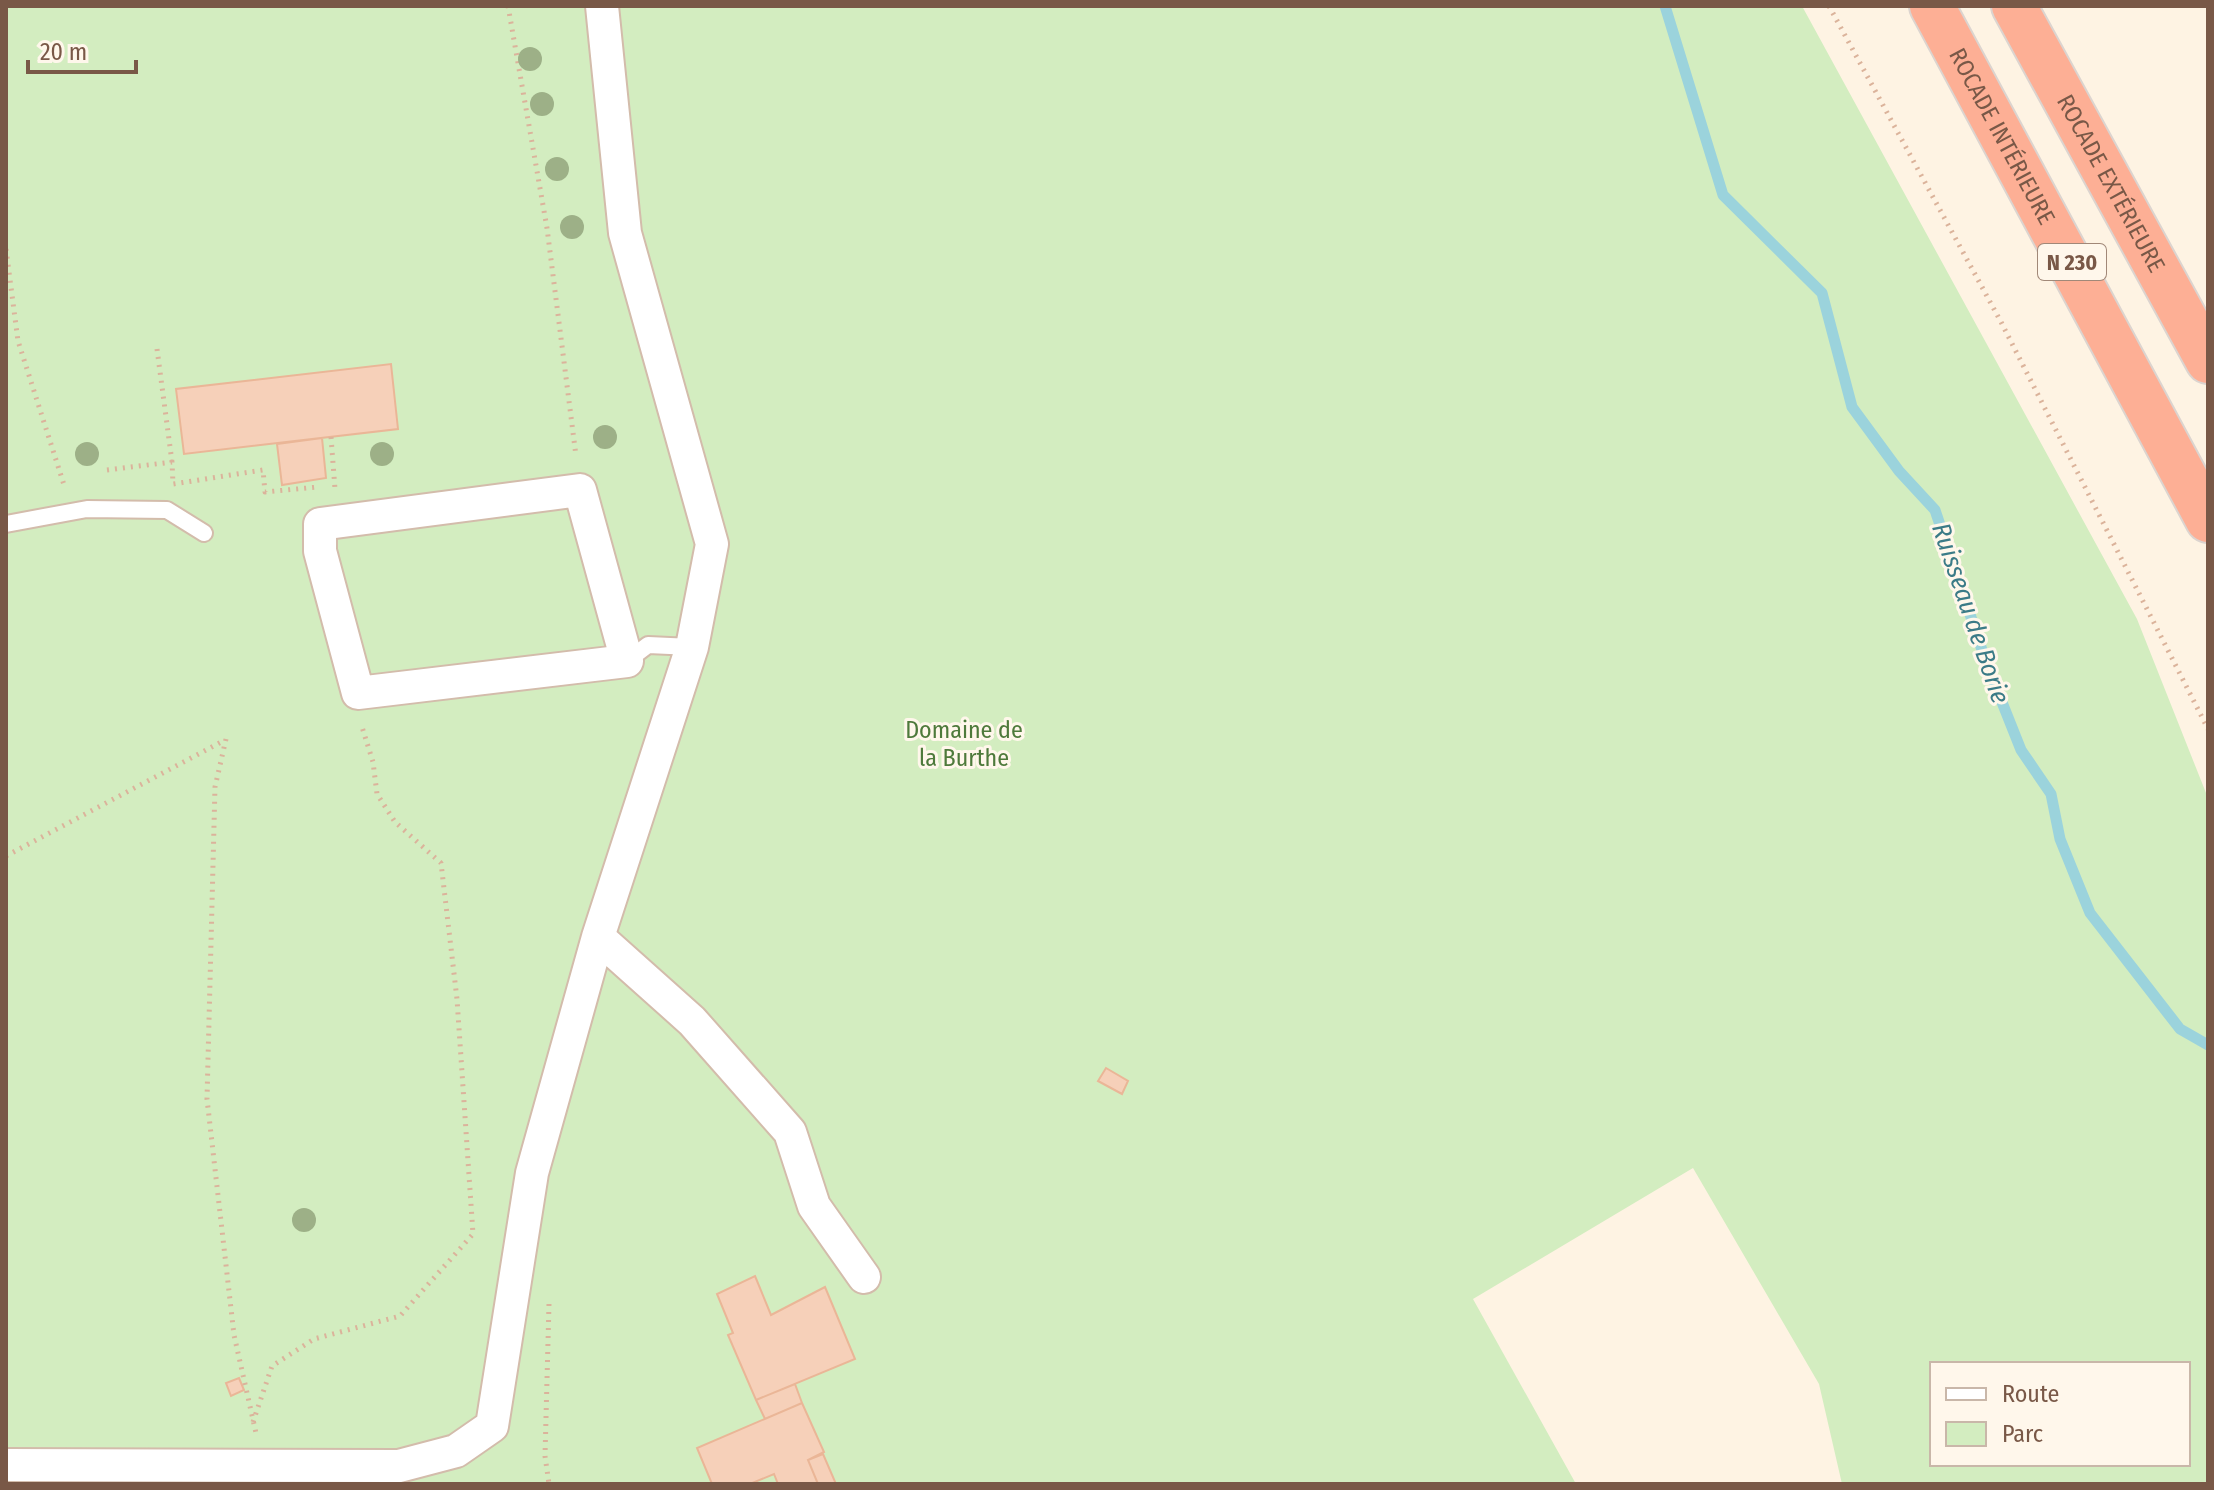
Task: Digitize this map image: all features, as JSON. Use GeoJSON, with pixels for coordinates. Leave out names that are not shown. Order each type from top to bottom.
{"type":"FeatureCollection","features":[{"type":"Feature","properties":{"kind":"highway","name":"ROCADE INTÉRIEURE"},"geometry":{"type":"LineString","coordinates":[[1932,6],[2208,520]]}},
{"type":"Feature","properties":{"kind":"highway","name":"ROCADE EXTÉRIEURE"},"geometry":{"type":"LineString","coordinates":[[2014,6],[2208,361]]}},
{"type":"Feature","properties":{"kind":"street"},"geometry":{"type":"LineString","coordinates":[[6,1465],[399,1466],[456,1451],[492,1426],[532,1173],[598,937],[692,647],[712,544],[625,233],[602,6]]}},
{"type":"Feature","properties":{"kind":"street"},"geometry":{"type":"LineString","coordinates":[[580,490],[627,661],[358,693],[320,551],[320,524],[580,490]]}},
{"type":"Feature","properties":{"kind":"street"},"geometry":{"type":"LineString","coordinates":[[598,937],[692,1021],[790,1132],[814,1206],[864,1277]]}},
{"type":"Feature","properties":{"kind":"lane"},"geometry":{"type":"LineString","coordinates":[[6,524],[72,512],[167,510],[204,533]]}},
{"type":"Feature","properties":{"kind":"lane"},"geometry":{"type":"LineString","coordinates":[[627,661],[648,645],[692,647]]}},
{"type":"Feature","properties":{"kind":"path"},"geometry":{"type":"LineString","coordinates":[[508,6],[547,228],[580,490]]}},
{"type":"Feature","properties":{"kind":"path"},"geometry":{"type":"LineString","coordinates":[[1829,6],[2001,322],[2208,729]]}},
{"type":"Feature","properties":{"kind":"path"},"geometry":{"type":"LineString","coordinates":[[6,249],[18,341],[72,512]]}},
{"type":"Feature","properties":{"kind":"path"},"geometry":{"type":"LineString","coordinates":[[157,349],[173,484],[263,470],[265,492],[335,485]]}},
{"type":"Feature","properties":{"kind":"path"},"geometry":{"type":"LineString","coordinates":[[331,437],[336,499]]}},
{"type":"Feature","properties":{"kind":"path"},"geometry":{"type":"LineString","coordinates":[[107,470],[172,462]]}},
{"type":"Feature","properties":{"kind":"path"},"geometry":{"type":"LineString","coordinates":[[253,1422],[272,1366],[314,1339],[400,1316],[473,1234],[457,999],[441,863],[395,822],[377,794],[373,762],[362,727]]}},
{"type":"Feature","properties":{"kind":"path"},"geometry":{"type":"LineString","coordinates":[[6,856],[226,739],[215,787],[207,1099],[234,1335],[264,1466]]}},
{"type":"Feature","properties":{"kind":"green space","name":"Domaine de la Burthe"},"geometry":{"type":"Polygon","coordinates":[[[6,6],[1802,6],[2137,619],[2208,798],[2208,1484],[1842,1484],[1819,1384],[1693,1168],[1473,1299],[1576,1484],[6,1484],[6,6]]]}},
{"type":"Feature","properties":{"kind":"building"},"geometry":{"type":"Polygon","coordinates":[[[391,364],[398,429],[184,454],[176,389],[391,364]]]}},
{"type":"Feature","properties":{"kind":"building"},"geometry":{"type":"Polygon","coordinates":[[[322,438],[326,478],[282,485],[277,444],[322,438]]]}},
{"type":"Feature","properties":{"kind":"building"},"geometry":{"type":"Polygon","coordinates":[[[1106,1068],[1128,1081],[1122,1094],[1098,1081],[1106,1068]]]}},
{"type":"Feature","properties":{"kind":"building"},"geometry":{"type":"Polygon","coordinates":[[[755,1276],[771,1315],[825,1287],[855,1359],[756,1400],[728,1335],[733,1333],[717,1294],[755,1276]]]}},
{"type":"Feature","properties":{"kind":"building"},"geometry":{"type":"Polygon","coordinates":[[[239,1378],[244,1390],[231,1396],[226,1383],[239,1378]]]}},
{"type":"Feature","properties":{"kind":"building"},"geometry":{"type":"Polygon","coordinates":[[[795,1384],[802,1403],[765,1419],[756,1400],[795,1384]]]}},
{"type":"Feature","properties":{"kind":"building"},"geometry":{"type":"Polygon","coordinates":[[[802,1403],[824,1452],[808,1460],[818,1484],[778,1484],[774,1474],[750,1484],[712,1484],[697,1448],[802,1403]]]}},
{"type":"Feature","properties":{"kind":"building"},"geometry":{"type":"Polygon","coordinates":[[[823,1454],[836,1484],[818,1484],[808,1460],[823,1454]]]}},
{"type":"Feature","properties":{"kind":"waterway","name":"Ruisseau de Borie"},"geometry":{"type":"LineString","coordinates":[[1665,6],[1723,195],[1822,293],[1852,407],[1899,471],[1935,510],[1986,662],[2021,750],[2051,794],[2060,839],[2090,913],[2180,1029],[2208,1045]]}}]}
